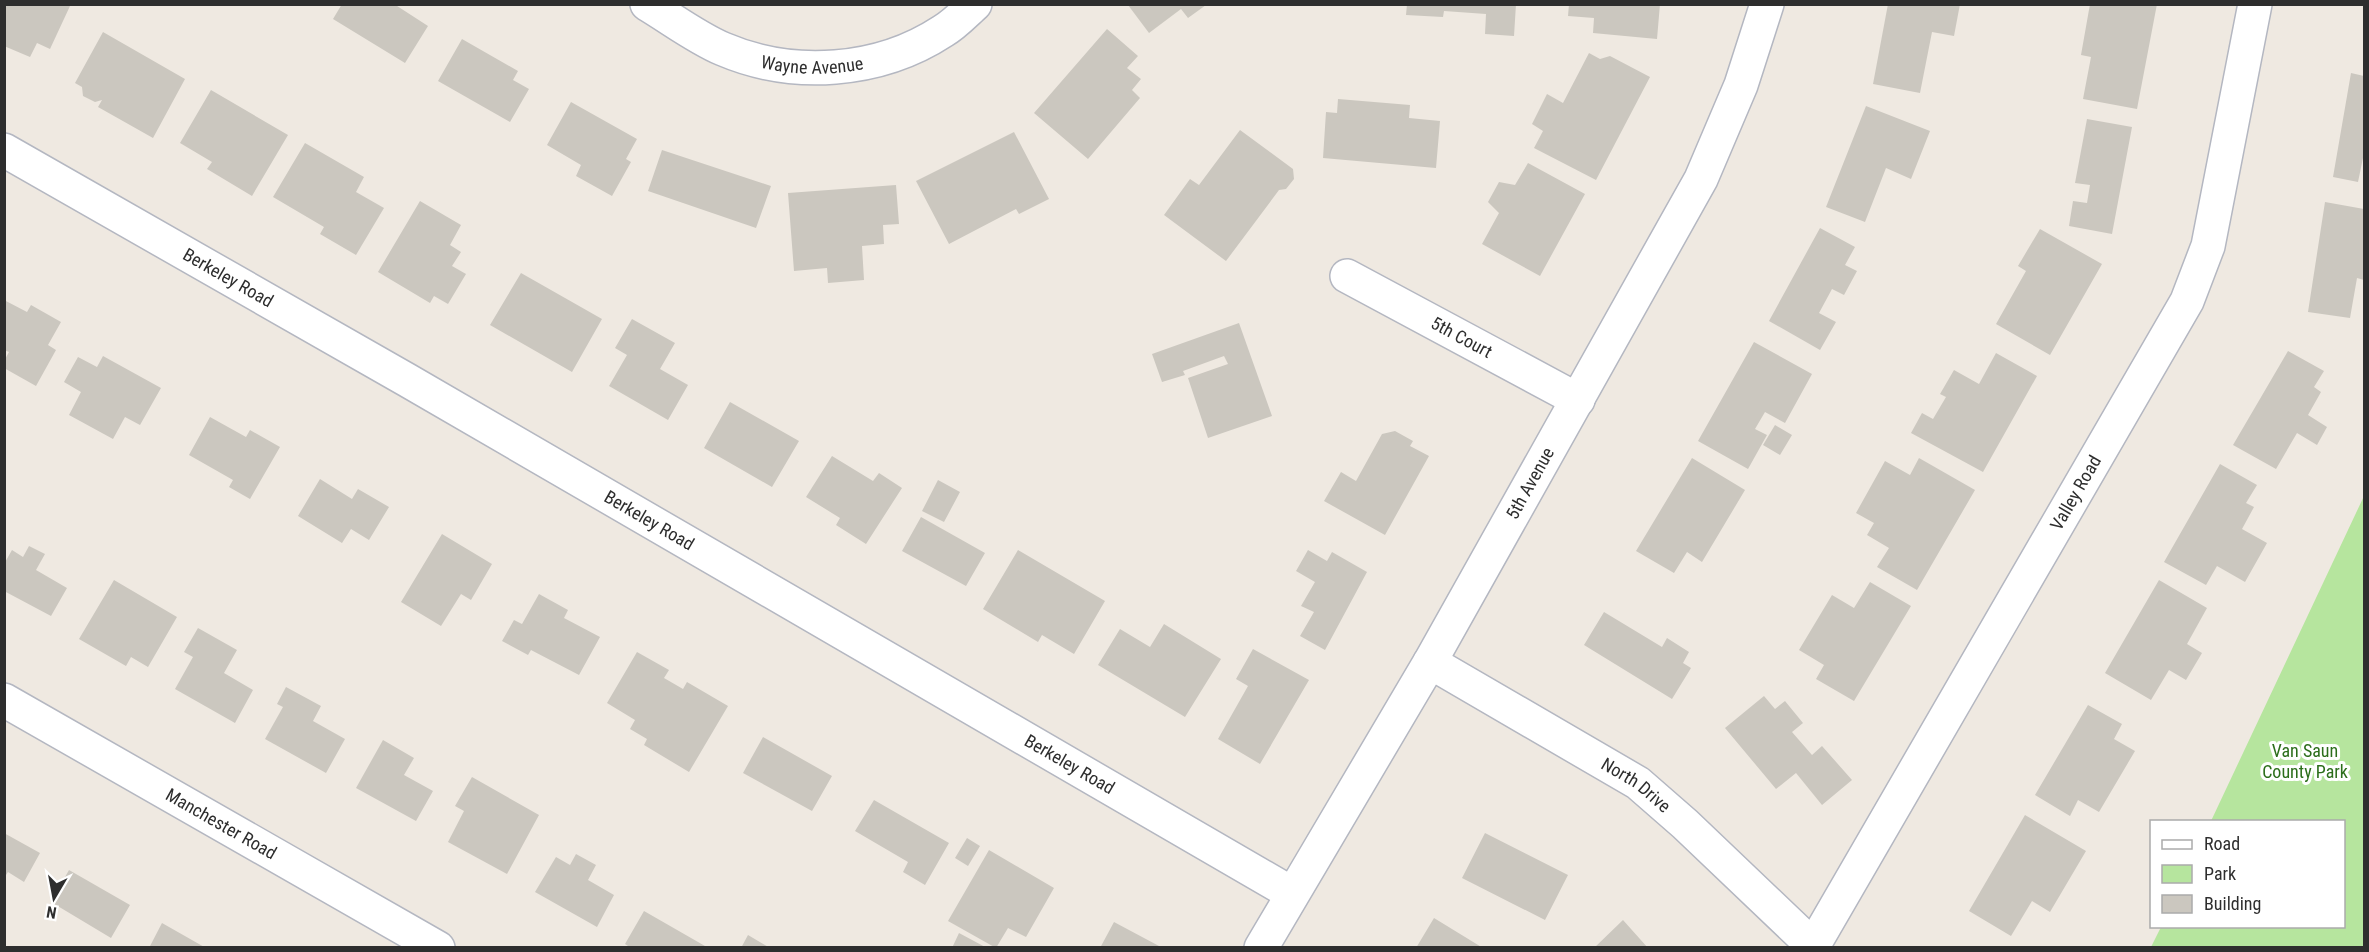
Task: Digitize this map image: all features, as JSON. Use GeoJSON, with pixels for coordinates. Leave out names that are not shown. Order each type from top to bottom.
{"type":"FeatureCollection","features":[{"type":"Feature","properties":{"kind":"street","name":"Wayne Avenue"},"geometry":{"type":"LineString","coordinates":[[647,4],[722,49],[768,63],[813,68],[858,65],[904,51],[944,31],[975,4]]}},
{"type":"Feature","properties":{"kind":"street","name":"5th Avenue"},"geometry":{"type":"LineString","coordinates":[[1260,948],[1430,663],[1701,179],[1741,85],[1767,4]]}},
{"type":"Feature","properties":{"kind":"street","name":"Valley Road"},"geometry":{"type":"LineString","coordinates":[[1812,946],[2187,301],[2208,246],[2255,4]]}},
{"type":"Feature","properties":{"kind":"street","name":"Berkeley Road"},"geometry":{"type":"LineString","coordinates":[[4,150],[407,380],[1291,893]]}},
{"type":"Feature","properties":{"kind":"street","name":"5th Court"},"geometry":{"type":"LineString","coordinates":[[1347,276],[1578,400]]}},
{"type":"Feature","properties":{"kind":"street","name":"North Drive"},"geometry":{"type":"LineString","coordinates":[[1430,663],[1638,783],[1685,824],[1812,946]]}},
{"type":"Feature","properties":{"kind":"street","name":"Manchester Road"},"geometry":{"type":"LineString","coordinates":[[4,700],[438,948]]}},
{"type":"Feature","properties":{"kind":"green space","name":"Van Saun County Park"},"geometry":{"type":"Polygon","coordinates":[[[2364,496],[2364,947],[2151,947],[2160,928],[2345,928],[2345,820],[2211,820],[2364,496]]]}},
{"type":"Feature","properties":{"kind":"building"},"geometry":{"type":"Polygon","coordinates":[[[4,4],[68,4],[70,6],[50,49],[37,43],[30,57],[4,46],[4,4]]]}},
{"type":"Feature","properties":{"kind":"building"},"geometry":{"type":"Polygon","coordinates":[[[342,4],[394,4],[428,26],[405,63],[333,19],[342,4]]]}},
{"type":"Feature","properties":{"kind":"building"},"geometry":{"type":"Polygon","coordinates":[[[1407,4],[1516,4],[1514,36],[1485,34],[1486,14],[1444,11],[1443,17],[1406,15],[1407,4]]]}},
{"type":"Feature","properties":{"kind":"building"},"geometry":{"type":"Polygon","coordinates":[[[1569,4],[1660,4],[1657,39],[1593,33],[1594,18],[1568,16],[1569,4]]]}},
{"type":"Feature","properties":{"kind":"building"},"geometry":{"type":"Polygon","coordinates":[[[1888,4],[1960,4],[1954,36],[1932,32],[1920,93],[1873,84],[1888,4]]]}},
{"type":"Feature","properties":{"kind":"building"},"geometry":{"type":"Polygon","coordinates":[[[2090,4],[2157,4],[2137,109],[2083,99],[2091,57],[2081,55],[2090,4]]]}},
{"type":"Feature","properties":{"kind":"building"},"geometry":{"type":"Polygon","coordinates":[[[1128,5],[1206,5],[1188,18],[1181,9],[1149,33],[1128,5]]]}},
{"type":"Feature","properties":{"kind":"building"},"geometry":{"type":"Polygon","coordinates":[[[1107,29],[1138,56],[1127,68],[1141,79],[1132,90],[1140,98],[1088,159],[1034,113],[1107,29]]]}},
{"type":"Feature","properties":{"kind":"building"},"geometry":{"type":"Polygon","coordinates":[[[103,32],[185,79],[153,138],[98,107],[102,100],[95,102],[83,96],[82,87],[75,83],[103,32]]]}},
{"type":"Feature","properties":{"kind":"building"},"geometry":{"type":"Polygon","coordinates":[[[462,39],[518,71],[513,80],[529,89],[510,122],[438,81],[462,39]]]}},
{"type":"Feature","properties":{"kind":"building"},"geometry":{"type":"Polygon","coordinates":[[[1589,53],[1600,59],[1610,56],[1650,77],[1596,180],[1534,148],[1543,131],[1532,124],[1547,94],[1563,103],[1589,53]]]}},
{"type":"Feature","properties":{"kind":"building"},"geometry":{"type":"Polygon","coordinates":[[[2351,73],[2364,76],[2364,153],[2358,182],[2333,177],[2351,73]]]}},
{"type":"Feature","properties":{"kind":"building"},"geometry":{"type":"Polygon","coordinates":[[[211,90],[288,135],[252,196],[207,169],[212,162],[180,143],[211,90]]]}},
{"type":"Feature","properties":{"kind":"building"},"geometry":{"type":"Polygon","coordinates":[[[1338,99],[1410,105],[1409,118],[1440,121],[1436,168],[1323,158],[1326,112],[1337,113],[1338,99]]]}},
{"type":"Feature","properties":{"kind":"building"},"geometry":{"type":"Polygon","coordinates":[[[571,102],[637,139],[626,159],[631,162],[612,196],[576,176],[581,165],[547,145],[571,102]]]}},
{"type":"Feature","properties":{"kind":"building"},"geometry":{"type":"Polygon","coordinates":[[[1866,106],[1930,131],[1911,179],[1886,168],[1865,222],[1826,207],[1866,106]]]}},
{"type":"Feature","properties":{"kind":"building"},"geometry":{"type":"Polygon","coordinates":[[[2087,119],[2132,127],[2112,234],[2069,226],[2073,201],[2087,203],[2090,185],[2075,183],[2087,119]]]}},
{"type":"Feature","properties":{"kind":"building"},"geometry":{"type":"Polygon","coordinates":[[[1240,130],[1293,169],[1294,179],[1286,189],[1279,190],[1226,261],[1164,215],[1190,179],[1199,185],[1240,130]]]}},
{"type":"Feature","properties":{"kind":"building"},"geometry":{"type":"Polygon","coordinates":[[[1014,132],[1049,199],[1019,214],[1016,209],[949,244],[916,181],[1014,132]]]}},
{"type":"Feature","properties":{"kind":"building"},"geometry":{"type":"Polygon","coordinates":[[[305,143],[364,177],[356,192],[384,208],[356,255],[320,234],[324,227],[273,197],[305,143]]]}},
{"type":"Feature","properties":{"kind":"building"},"geometry":{"type":"Polygon","coordinates":[[[662,150],[771,186],[756,228],[648,191],[662,150]]]}},
{"type":"Feature","properties":{"kind":"building"},"geometry":{"type":"Polygon","coordinates":[[[1528,163],[1585,194],[1540,276],[1482,244],[1499,213],[1488,202],[1499,182],[1515,185],[1528,163]]]}},
{"type":"Feature","properties":{"kind":"building"},"geometry":{"type":"Polygon","coordinates":[[[896,185],[899,224],[883,225],[884,244],[862,246],[864,280],[828,283],[827,268],[794,271],[788,193],[896,185]]]}},
{"type":"Feature","properties":{"kind":"building"},"geometry":{"type":"Polygon","coordinates":[[[420,201],[461,225],[450,245],[461,252],[452,266],[466,274],[448,304],[434,296],[430,303],[378,272],[420,201]]]}},
{"type":"Feature","properties":{"kind":"building"},"geometry":{"type":"Polygon","coordinates":[[[2325,202],[2364,209],[2364,280],[2357,278],[2350,318],[2308,312],[2325,202]]]}},
{"type":"Feature","properties":{"kind":"building"},"geometry":{"type":"Polygon","coordinates":[[[1820,228],[1855,247],[1845,265],[1857,271],[1844,295],[1832,289],[1819,313],[1836,322],[1820,350],[1769,321],[1820,228]]]}},
{"type":"Feature","properties":{"kind":"building"},"geometry":{"type":"Polygon","coordinates":[[[2040,229],[2102,264],[2050,355],[1996,324],[2026,271],[2018,266],[2040,229]]]}},
{"type":"Feature","properties":{"kind":"building"},"geometry":{"type":"Polygon","coordinates":[[[521,273],[602,319],[572,372],[490,325],[521,273]]]}},
{"type":"Feature","properties":{"kind":"building"},"geometry":{"type":"Polygon","coordinates":[[[4,300],[27,312],[31,305],[61,322],[48,345],[56,350],[36,386],[4,368],[4,361],[9,352],[4,350],[4,300]]]}},
{"type":"Feature","properties":{"kind":"building"},"geometry":{"type":"Polygon","coordinates":[[[632,319],[675,343],[660,369],[688,385],[668,420],[609,386],[627,355],[615,348],[632,319]]]}},
{"type":"Feature","properties":{"kind":"building"},"geometry":{"type":"Polygon","coordinates":[[[1239,323],[1272,416],[1208,438],[1188,378],[1228,364],[1224,356],[1183,371],[1185,375],[1162,382],[1152,354],[1239,323]]]}},
{"type":"Feature","properties":{"kind":"building"},"geometry":{"type":"Polygon","coordinates":[[[1754,342],[1812,374],[1785,423],[1765,412],[1755,429],[1767,435],[1748,469],[1698,441],[1754,342]]]}},
{"type":"Feature","properties":{"kind":"building"},"geometry":{"type":"Polygon","coordinates":[[[2288,351],[2324,371],[2314,387],[2321,392],[2308,415],[2327,427],[2317,445],[2297,433],[2276,469],[2233,445],[2288,351]]]}},
{"type":"Feature","properties":{"kind":"building"},"geometry":{"type":"Polygon","coordinates":[[[1996,353],[2037,376],[1983,472],[1911,433],[1922,413],[1933,419],[1946,397],[1940,394],[1954,370],[1979,384],[1996,353]]]}},
{"type":"Feature","properties":{"kind":"building"},"geometry":{"type":"Polygon","coordinates":[[[103,356],[161,388],[140,425],[125,417],[113,439],[69,415],[81,392],[64,382],[78,357],[97,367],[103,356]]]}},
{"type":"Feature","properties":{"kind":"building"},"geometry":{"type":"Polygon","coordinates":[[[730,402],[799,441],[772,487],[704,448],[730,402]]]}},
{"type":"Feature","properties":{"kind":"building"},"geometry":{"type":"Polygon","coordinates":[[[210,417],[246,437],[250,430],[280,447],[250,499],[229,487],[233,480],[189,455],[210,417]]]}},
{"type":"Feature","properties":{"kind":"building"},"geometry":{"type":"Polygon","coordinates":[[[1775,425],[1792,435],[1780,455],[1763,445],[1775,425]]]}},
{"type":"Feature","properties":{"kind":"building"},"geometry":{"type":"Polygon","coordinates":[[[1395,431],[1413,441],[1410,446],[1429,456],[1385,535],[1324,501],[1341,472],[1356,481],[1382,434],[1395,431]]]}},
{"type":"Feature","properties":{"kind":"building"},"geometry":{"type":"Polygon","coordinates":[[[832,456],[873,481],[879,473],[902,488],[866,544],[836,525],[840,518],[806,497],[832,456]]]}},
{"type":"Feature","properties":{"kind":"building"},"geometry":{"type":"Polygon","coordinates":[[[1692,458],[1745,490],[1702,562],[1687,552],[1674,573],[1636,551],[1692,458]]]}},
{"type":"Feature","properties":{"kind":"building"},"geometry":{"type":"Polygon","coordinates":[[[1919,458],[1975,490],[1917,590],[1877,567],[1889,548],[1867,535],[1874,523],[1856,513],[1885,461],[1910,475],[1919,458]]]}},
{"type":"Feature","properties":{"kind":"building"},"geometry":{"type":"Polygon","coordinates":[[[2220,464],[2257,485],[2246,503],[2254,507],[2242,529],[2267,543],[2245,582],[2217,566],[2206,585],[2164,562],[2220,464]]]}},
{"type":"Feature","properties":{"kind":"building"},"geometry":{"type":"Polygon","coordinates":[[[320,479],[352,499],[358,489],[389,507],[369,540],[351,529],[342,543],[298,516],[320,479]]]}},
{"type":"Feature","properties":{"kind":"building"},"geometry":{"type":"Polygon","coordinates":[[[938,480],[960,492],[944,522],[922,511],[938,480]]]}},
{"type":"Feature","properties":{"kind":"building"},"geometry":{"type":"Polygon","coordinates":[[[921,517],[985,553],[966,586],[902,551],[921,517]]]}},
{"type":"Feature","properties":{"kind":"building"},"geometry":{"type":"Polygon","coordinates":[[[442,534],[492,564],[471,600],[461,594],[441,626],[401,602],[442,534]]]}},
{"type":"Feature","properties":{"kind":"building"},"geometry":{"type":"Polygon","coordinates":[[[29,546],[45,554],[36,570],[67,588],[51,616],[4,591],[4,564],[12,550],[23,557],[29,546]]]}},
{"type":"Feature","properties":{"kind":"building"},"geometry":{"type":"Polygon","coordinates":[[[1018,550],[1105,601],[1074,654],[1042,635],[1038,642],[983,609],[1018,550]]]}},
{"type":"Feature","properties":{"kind":"building"},"geometry":{"type":"Polygon","coordinates":[[[1308,550],[1327,561],[1332,552],[1367,572],[1325,650],[1300,636],[1314,612],[1301,606],[1315,582],[1296,571],[1308,550]]]}},
{"type":"Feature","properties":{"kind":"building"},"geometry":{"type":"Polygon","coordinates":[[[114,580],[177,617],[148,667],[131,657],[126,666],[79,639],[114,580]]]}},
{"type":"Feature","properties":{"kind":"building"},"geometry":{"type":"Polygon","coordinates":[[[2159,580],[2207,608],[2187,644],[2202,653],[2186,680],[2169,670],[2151,700],[2105,673],[2159,580]]]}},
{"type":"Feature","properties":{"kind":"building"},"geometry":{"type":"Polygon","coordinates":[[[1870,582],[1911,606],[1854,701],[1816,679],[1824,665],[1799,650],[1832,595],[1854,608],[1870,582]]]}},
{"type":"Feature","properties":{"kind":"building"},"geometry":{"type":"Polygon","coordinates":[[[539,594],[568,610],[564,618],[600,637],[579,675],[531,650],[528,655],[502,641],[514,620],[522,624],[539,594]]]}},
{"type":"Feature","properties":{"kind":"building"},"geometry":{"type":"Polygon","coordinates":[[[1604,612],[1662,647],[1667,638],[1689,652],[1683,663],[1691,668],[1672,699],[1584,645],[1604,612]]]}},
{"type":"Feature","properties":{"kind":"building"},"geometry":{"type":"Polygon","coordinates":[[[1164,624],[1221,659],[1185,717],[1098,665],[1120,629],[1150,647],[1164,624]]]}},
{"type":"Feature","properties":{"kind":"building"},"geometry":{"type":"Polygon","coordinates":[[[198,628],[237,650],[224,673],[253,690],[235,723],[175,689],[193,657],[184,652],[198,628]]]}},
{"type":"Feature","properties":{"kind":"building"},"geometry":{"type":"Polygon","coordinates":[[[1253,649],[1309,680],[1260,764],[1218,739],[1248,686],[1236,679],[1253,649]]]}},
{"type":"Feature","properties":{"kind":"building"},"geometry":{"type":"Polygon","coordinates":[[[637,652],[669,670],[664,678],[683,689],[687,682],[728,706],[689,772],[644,745],[647,739],[630,729],[635,720],[607,703],[637,652]]]}},
{"type":"Feature","properties":{"kind":"building"},"geometry":{"type":"Polygon","coordinates":[[[286,687],[321,706],[313,721],[345,739],[326,773],[265,739],[283,707],[277,704],[286,687]]]}},
{"type":"Feature","properties":{"kind":"building"},"geometry":{"type":"Polygon","coordinates":[[[1764,696],[1775,709],[1785,701],[1803,723],[1792,732],[1812,755],[1822,746],[1852,780],[1822,805],[1796,773],[1776,789],[1725,728],[1764,696]]]}},
{"type":"Feature","properties":{"kind":"building"},"geometry":{"type":"Polygon","coordinates":[[[2088,705],[2122,724],[2114,739],[2135,751],[2099,812],[2078,800],[2070,816],[2035,795],[2088,705]]]}},
{"type":"Feature","properties":{"kind":"building"},"geometry":{"type":"Polygon","coordinates":[[[763,737],[832,776],[812,811],[743,773],[763,737]]]}},
{"type":"Feature","properties":{"kind":"building"},"geometry":{"type":"Polygon","coordinates":[[[383,740],[414,758],[404,775],[433,791],[416,821],[356,788],[383,740]]]}},
{"type":"Feature","properties":{"kind":"building"},"geometry":{"type":"Polygon","coordinates":[[[472,777],[539,815],[507,874],[448,842],[464,811],[455,806],[472,777]]]}},
{"type":"Feature","properties":{"kind":"building"},"geometry":{"type":"Polygon","coordinates":[[[874,800],[949,843],[925,885],[903,872],[908,862],[855,831],[874,800]]]}},
{"type":"Feature","properties":{"kind":"building"},"geometry":{"type":"Polygon","coordinates":[[[2025,815],[2086,851],[2050,912],[2032,901],[2011,936],[1969,911],[2025,815]]]}},
{"type":"Feature","properties":{"kind":"building"},"geometry":{"type":"Polygon","coordinates":[[[4,833],[40,853],[24,882],[8,872],[4,878],[4,833]]]}},
{"type":"Feature","properties":{"kind":"building"},"geometry":{"type":"Polygon","coordinates":[[[1485,833],[1568,875],[1545,920],[1462,878],[1485,833]]]}},
{"type":"Feature","properties":{"kind":"building"},"geometry":{"type":"Polygon","coordinates":[[[967,838],[980,846],[968,866],[955,858],[967,838]]]}},
{"type":"Feature","properties":{"kind":"building"},"geometry":{"type":"Polygon","coordinates":[[[989,850],[1054,888],[1026,937],[1008,928],[996,948],[948,921],[989,850]]]}},
{"type":"Feature","properties":{"kind":"building"},"geometry":{"type":"Polygon","coordinates":[[[576,854],[596,865],[588,880],[614,895],[597,927],[535,892],[556,857],[570,865],[576,854]]]}},
{"type":"Feature","properties":{"kind":"building"},"geometry":{"type":"Polygon","coordinates":[[[69,870],[130,905],[111,938],[51,902],[69,870]]]}},
{"type":"Feature","properties":{"kind":"building"},"geometry":{"type":"Polygon","coordinates":[[[644,911],[705,946],[704,948],[631,948],[625,944],[644,911]]]}},
{"type":"Feature","properties":{"kind":"building"},"geometry":{"type":"Polygon","coordinates":[[[1434,918],[1483,948],[1416,948],[1434,918]]]}},
{"type":"Feature","properties":{"kind":"building"},"geometry":{"type":"Polygon","coordinates":[[[1623,920],[1648,948],[1594,948],[1623,920]]]}},
{"type":"Feature","properties":{"kind":"building"},"geometry":{"type":"Polygon","coordinates":[[[1114,922],[1159,946],[1158,948],[1100,948],[1114,922]]]}},
{"type":"Feature","properties":{"kind":"building"},"geometry":{"type":"Polygon","coordinates":[[[162,923],[206,948],[149,948],[162,923]]]}},
{"type":"Feature","properties":{"kind":"building"},"geometry":{"type":"Polygon","coordinates":[[[959,933],[987,948],[952,948],[959,933]]]}},
{"type":"Feature","properties":{"kind":"building"},"geometry":{"type":"Polygon","coordinates":[[[748,935],[770,948],[741,948],[748,935]]]}}]}
